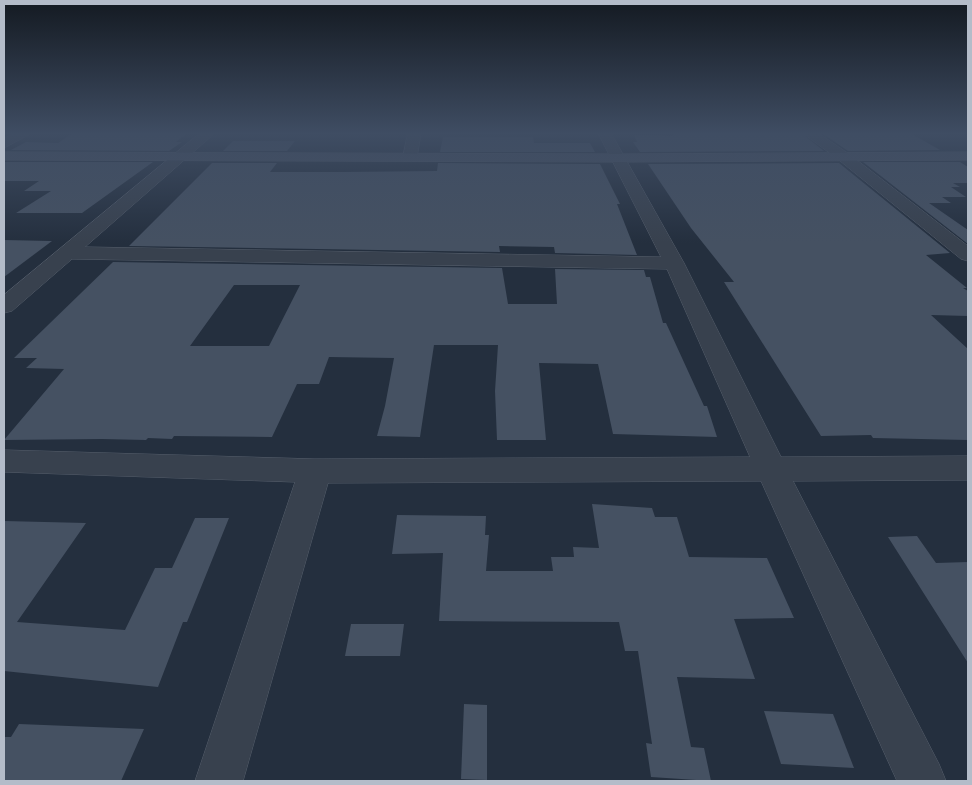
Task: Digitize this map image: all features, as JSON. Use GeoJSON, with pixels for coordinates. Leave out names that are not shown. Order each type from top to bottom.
{"type":"FeatureCollection","features":[{"type":"Feature","properties":{"kind":"street"},"geometry":{"type":"LineString","coordinates":[[4,306],[165,170]]}},
{"type":"Feature","properties":{"kind":"street"},"geometry":{"type":"LineString","coordinates":[[625,170],[674,263],[922,781]]}},
{"type":"Feature","properties":{"kind":"street"},"geometry":{"type":"LineString","coordinates":[[861,170],[968,256]]}},
{"type":"Feature","properties":{"kind":"street"},"geometry":{"type":"LineString","coordinates":[[66,253],[674,263]]}},
{"type":"Feature","properties":{"kind":"street"},"geometry":{"type":"LineString","coordinates":[[4,461],[315,470],[968,468]]}},
{"type":"Feature","properties":{"kind":"street"},"geometry":{"type":"LineString","coordinates":[[219,781],[315,470]]}},
{"type":"Feature","properties":{"kind":"building"},"geometry":{"type":"Polygon","coordinates":[[[4,170],[142,170],[82,213],[16,213],[51,191],[24,191],[39,181],[4,181],[4,170]]]}},
{"type":"Feature","properties":{"kind":"building"},"geometry":{"type":"Polygon","coordinates":[[[205,170],[342,172],[437,170],[603,170],[620,204],[617,204],[637,255],[555,253],[554,247],[499,246],[500,252],[129,246],[205,170]]]}},
{"type":"Feature","properties":{"kind":"building"},"geometry":{"type":"Polygon","coordinates":[[[652,170],[847,170],[950,253],[926,255],[967,288],[963,288],[968,291],[968,316],[931,315],[968,349],[968,440],[873,438],[871,435],[821,436],[724,282],[734,282],[691,228],[652,170]]]}},
{"type":"Feature","properties":{"kind":"building"},"geometry":{"type":"Polygon","coordinates":[[[873,170],[968,170],[968,183],[953,183],[960,187],[951,187],[966,197],[942,197],[951,203],[929,203],[968,230],[968,244],[873,170]]]}},
{"type":"Feature","properties":{"kind":"building"},"geometry":{"type":"Polygon","coordinates":[[[4,240],[52,241],[4,277],[4,240]]]}},
{"type":"Feature","properties":{"kind":"building"},"geometry":{"type":"Polygon","coordinates":[[[113,262],[502,268],[508,304],[557,304],[555,269],[644,270],[646,277],[650,277],[663,323],[666,323],[704,406],[707,406],[717,437],[613,434],[598,364],[539,363],[546,440],[497,440],[495,391],[498,345],[434,345],[420,437],[377,436],[394,358],[329,357],[319,384],[297,384],[272,437],[174,436],[172,439],[148,438],[146,440],[4,440],[64,369],[26,368],[37,358],[14,358],[113,262]],[[234,285],[190,346],[269,346],[300,285],[234,285]]]}},
{"type":"Feature","properties":{"kind":"building"},"geometry":{"type":"Polygon","coordinates":[[[592,504],[652,508],[655,517],[677,517],[689,557],[767,558],[794,618],[734,619],[755,679],[677,677],[691,747],[704,748],[711,781],[651,777],[646,743],[652,744],[638,651],[625,651],[619,622],[439,621],[443,553],[392,554],[397,515],[486,516],[485,535],[489,535],[486,571],[553,571],[551,557],[574,557],[573,547],[599,548],[592,504]]]}},
{"type":"Feature","properties":{"kind":"building"},"geometry":{"type":"Polygon","coordinates":[[[195,518],[229,518],[187,622],[183,622],[158,687],[4,671],[4,521],[86,523],[17,622],[125,630],[155,568],[172,568],[195,518]]]}},
{"type":"Feature","properties":{"kind":"building"},"geometry":{"type":"Polygon","coordinates":[[[917,536],[936,563],[968,562],[968,663],[888,537],[917,536]]]}},
{"type":"Feature","properties":{"kind":"building"},"geometry":{"type":"Polygon","coordinates":[[[351,624],[404,624],[400,656],[345,656],[351,624]]]}},
{"type":"Feature","properties":{"kind":"building"},"geometry":{"type":"Polygon","coordinates":[[[464,704],[487,705],[487,780],[461,779],[464,704]]]}},
{"type":"Feature","properties":{"kind":"building"},"geometry":{"type":"Polygon","coordinates":[[[764,711],[833,714],[854,768],[781,764],[764,711]]]}},
{"type":"Feature","properties":{"kind":"building"},"geometry":{"type":"Polygon","coordinates":[[[19,724],[144,729],[121,781],[4,781],[4,737],[11,737],[19,724]]]}}]}
